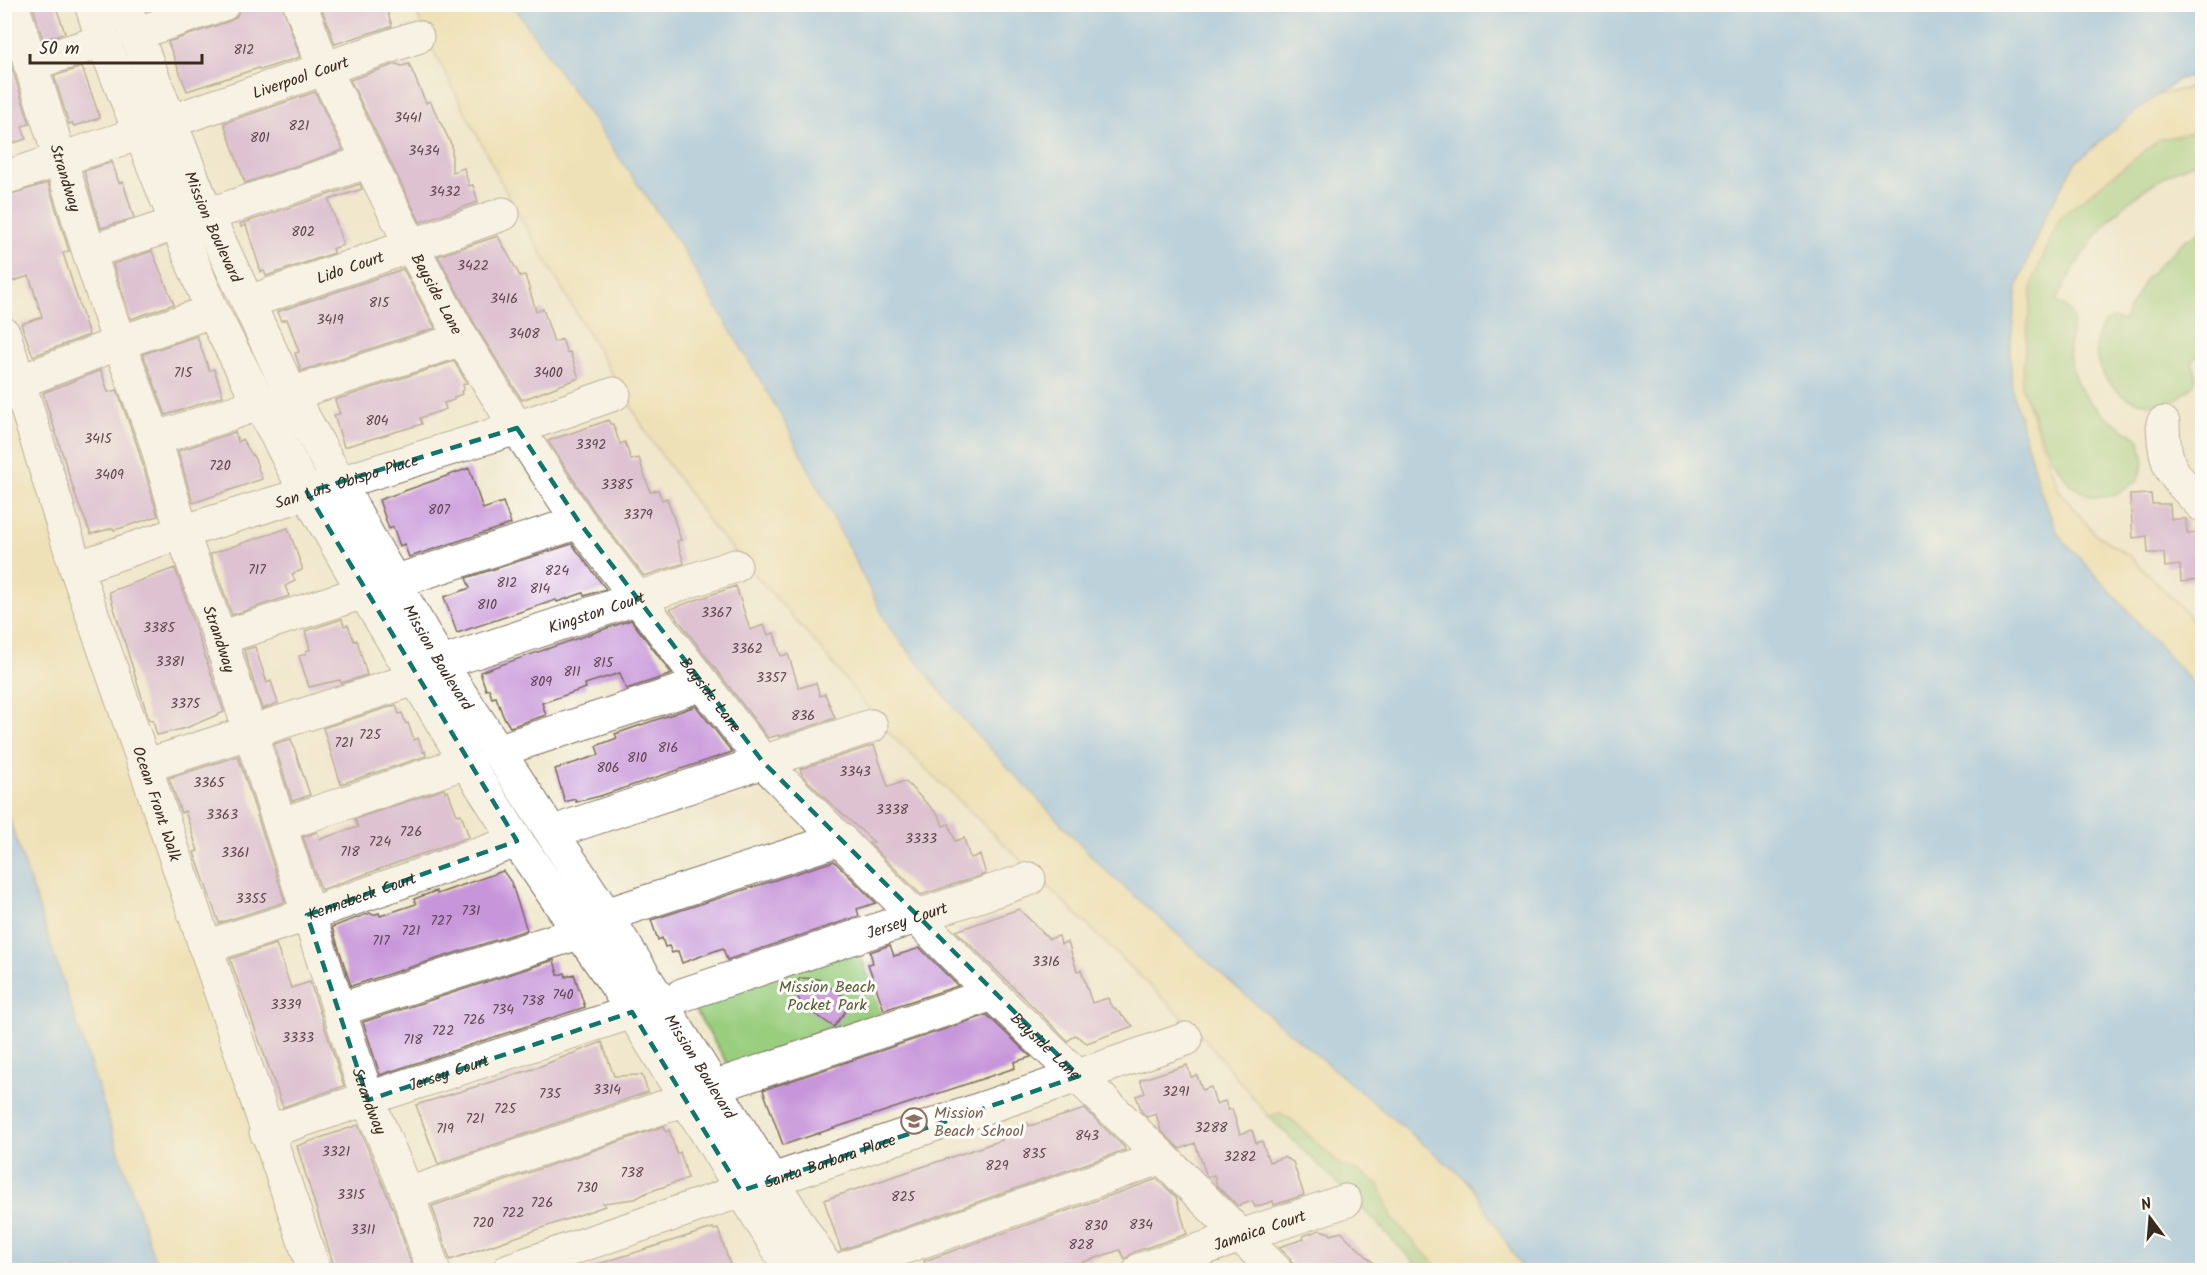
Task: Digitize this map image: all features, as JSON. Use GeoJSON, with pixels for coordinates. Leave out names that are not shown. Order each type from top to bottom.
{"type":"FeatureCollection","features":[{"type":"Feature","properties":{"kind":"street","name":"Strandway"},"geometry":{"type":"LineString","coordinates":[[12,4],[89,252],[119,343],[155,439],[182,532],[220,638],[368,1100],[408,1194],[433,1270]]}},
{"type":"Feature","properties":{"kind":"street","name":"Mission Boulevard"},"geometry":{"type":"LineString","coordinates":[[91,4],[140,133],[192,219],[444,669],[497,751],[593,923],[700,1093],[741,1191],[791,1270]]}},
{"type":"Feature","properties":{"kind":"street"},"geometry":{"type":"LineString","coordinates":[[129,19],[223,4]]}},
{"type":"Feature","properties":{"kind":"street","name":"Bayside Lane"},"geometry":{"type":"LineString","coordinates":[[300,4],[324,68],[411,245],[462,339],[579,522],[763,762],[992,994],[1079,1076],[1275,1270]]}},
{"type":"Feature","properties":{"kind":"street","name":"Mission Boulevard"},"geometry":{"type":"LineString","coordinates":[[129,19],[192,219],[212,311],[307,492],[415,679],[517,840],[593,923],[632,1012],[773,1180],[828,1270]]}},
{"type":"Feature","properties":{"kind":"street","name":"Liverpool Court"},"geometry":{"type":"LineString","coordinates":[[183,117],[417,37]]}},
{"type":"Feature","properties":{"kind":"street"},"geometry":{"type":"LineString","coordinates":[[30,64],[104,41]]}},
{"type":"Feature","properties":{"kind":"street"},"geometry":{"type":"LineString","coordinates":[[4,178],[140,133]]}},
{"type":"Feature","properties":{"kind":"street"},"geometry":{"type":"LineString","coordinates":[[89,252],[369,161]]}},
{"type":"Feature","properties":{"kind":"street","name":"Lido Court"},"geometry":{"type":"LineString","coordinates":[[263,297],[503,214]]}},
{"type":"Feature","properties":{"kind":"street"},"geometry":{"type":"LineString","coordinates":[[19,382],[119,343],[212,311]]}},
{"type":"Feature","properties":{"kind":"street","name":"Ocean Front Walk"},"geometry":{"type":"LineString","coordinates":[[4,334],[76,568],[314,1270]]}},
{"type":"Feature","properties":{"kind":"street"},"geometry":{"type":"LineString","coordinates":[[291,394],[462,339]]}},
{"type":"Feature","properties":{"kind":"street","name":"San Luis Obispo Place"},"geometry":{"type":"LineString","coordinates":[[76,568],[340,481],[517,428],[614,394]]}},
{"type":"Feature","properties":{"kind":"street"},"geometry":{"type":"LineString","coordinates":[[155,439],[259,404]]}},
{"type":"Feature","properties":{"kind":"street"},"geometry":{"type":"LineString","coordinates":[[2163,423],[2163,444],[2167,461],[2176,478],[2202,505]]}},
{"type":"Feature","properties":{"kind":"street"},"geometry":{"type":"LineString","coordinates":[[394,582],[579,522]]}},
{"type":"Feature","properties":{"kind":"street","name":"Kingston Court"},"geometry":{"type":"LineString","coordinates":[[457,658],[735,566]]}},
{"type":"Feature","properties":{"kind":"street"},"geometry":{"type":"LineString","coordinates":[[220,638],[364,592]]}},
{"type":"Feature","properties":{"kind":"street"},"geometry":{"type":"LineString","coordinates":[[145,766],[415,679]]}},
{"type":"Feature","properties":{"kind":"street"},"geometry":{"type":"LineString","coordinates":[[497,751],[703,684]]}},
{"type":"Feature","properties":{"kind":"street"},"geometry":{"type":"LineString","coordinates":[[568,827],[871,726]]}},
{"type":"Feature","properties":{"kind":"street"},"geometry":{"type":"LineString","coordinates":[[280,825],[466,762]]}},
{"type":"Feature","properties":{"kind":"street","name":"Kennebeck Court"},"geometry":{"type":"LineString","coordinates":[[205,947],[307,915],[517,840]]}},
{"type":"Feature","properties":{"kind":"street"},"geometry":{"type":"LineString","coordinates":[[339,1010],[840,840]]}},
{"type":"Feature","properties":{"kind":"street","name":"Jersey Court"},"geometry":{"type":"LineString","coordinates":[[682,995],[1029,879]]}},
{"type":"Feature","properties":{"kind":"street"},"geometry":{"type":"LineString","coordinates":[[408,1194],[992,994]]}},
{"type":"Feature","properties":{"kind":"street","name":"Jersey Court"},"geometry":{"type":"LineString","coordinates":[[266,1132],[632,1012]]}},
{"type":"Feature","properties":{"kind":"street","name":"Santa Barbara Place"},"geometry":{"type":"LineString","coordinates":[[508,1270],[1186,1039]]}},
{"type":"Feature","properties":{"kind":"street"},"geometry":{"type":"LineString","coordinates":[[840,1270],[1162,1157]]}},
{"type":"Feature","properties":{"kind":"street","name":"Jamaica Court"},"geometry":{"type":"LineString","coordinates":[[1140,1270],[1346,1201]]}},
{"type":"Feature","properties":{"kind":"highlighted area"},"geometry":{"type":"Polygon","coordinates":[[[517,428],[579,522],[763,762],[1079,1076],[741,1191],[632,1012],[368,1100],[307,915],[517,841],[307,492],[517,428]]]}},
{"type":"Feature","properties":{"kind":"green space"},"geometry":{"type":"Polygon","coordinates":[[[2202,131],[2202,159],[2154,183],[2115,215],[2083,254],[2056,301],[2071,313],[2073,319],[2069,353],[2080,389],[2099,411],[2140,440],[2144,463],[2137,481],[2116,495],[2095,498],[2071,486],[2050,456],[2021,386],[2033,279],[2061,216],[2160,139],[2202,131]]]}},
{"type":"Feature","properties":{"kind":"green space"},"geometry":{"type":"Polygon","coordinates":[[[2202,231],[2202,353],[2192,362],[2196,373],[2195,382],[2173,400],[2158,404],[2143,403],[2129,398],[2105,378],[2096,348],[2098,334],[2102,327],[2113,318],[2123,321],[2146,278],[2185,240],[2202,231]]]}},
{"type":"Feature","properties":{"kind":"green space","name":"Mission Beach Pocket Park"},"geometry":{"type":"Polygon","coordinates":[[[856,941],[883,1020],[732,1071],[688,998],[856,941]]]}},
{"type":"Feature","properties":{"kind":"green space"},"geometry":{"type":"Polygon","coordinates":[[[1281,1113],[1294,1121],[1342,1166],[1359,1171],[1379,1185],[1393,1219],[1440,1270],[1421,1270],[1357,1202],[1268,1116],[1281,1113]]]}},
{"type":"Feature","properties":{"kind":"sand"},"geometry":{"type":"Polygon","coordinates":[[[414,5],[516,5],[1347,1053],[1497,1214],[1570,1270],[1440,1270],[1393,1219],[1379,1185],[1359,1171],[1342,1166],[1294,1121],[1281,1113],[1268,1116],[1206,1040],[883,727],[822,650],[712,526],[649,437],[513,205],[425,34],[414,5]]]}},
{"type":"Feature","properties":{"kind":"sand"},"geometry":{"type":"Polygon","coordinates":[[[2202,85],[2202,131],[2160,139],[2061,216],[2033,279],[2021,386],[2059,490],[2095,534],[2130,556],[2202,629],[2202,698],[2029,505],[1985,250],[2095,110],[2202,85]]]}},
{"type":"Feature","properties":{"kind":"sand"},"geometry":{"type":"Polygon","coordinates":[[[4,361],[302,1270],[158,1270],[5,806],[4,361]]]}},
{"type":"Feature","properties":{"kind":"water"},"geometry":{"type":"Polygon","coordinates":[[[513,5],[2202,5],[2202,75],[2179,79],[2126,119],[2075,163],[2044,218],[2017,288],[2010,346],[2012,390],[2039,487],[2058,534],[2202,693],[2202,1270],[1523,1270],[1470,1183],[1245,995],[1101,866],[969,726],[889,627],[782,417],[680,245],[513,5]]]}},
{"type":"Feature","properties":{"kind":"water"},"geometry":{"type":"Polygon","coordinates":[[[5,806],[158,1270],[5,1270],[5,806]]]}},
{"type":"Feature","properties":{"kind":"building"},"geometry":{"type":"Polygon","coordinates":[[[32,4],[55,4],[65,33],[43,40],[32,4]]]}},
{"type":"Feature","properties":{"kind":"building"},"geometry":{"type":"Polygon","coordinates":[[[241,4],[282,4],[300,57],[187,91],[168,42],[230,21],[237,16],[241,4]]]}},
{"type":"Feature","properties":{"kind":"building"},"geometry":{"type":"Polygon","coordinates":[[[320,4],[385,4],[392,26],[335,44],[320,4]]]}},
{"type":"Feature","properties":{"kind":"building"},"geometry":{"type":"Polygon","coordinates":[[[4,43],[30,124],[22,126],[26,139],[4,146],[4,43]]]}},
{"type":"Feature","properties":{"kind":"building"},"geometry":{"type":"Polygon","coordinates":[[[396,64],[402,66],[409,64],[426,103],[430,101],[452,146],[452,172],[464,168],[469,186],[473,185],[478,202],[420,222],[350,80],[396,64]]]}},
{"type":"Feature","properties":{"kind":"building"},"geometry":{"type":"Polygon","coordinates":[[[82,67],[100,118],[74,126],[72,123],[69,124],[54,76],[82,67]]]}},
{"type":"Feature","properties":{"kind":"building"},"geometry":{"type":"Polygon","coordinates":[[[315,92],[343,150],[245,183],[224,123],[315,92]]]}},
{"type":"Feature","properties":{"kind":"building"},"geometry":{"type":"Polygon","coordinates":[[[112,162],[119,183],[123,182],[134,218],[101,228],[84,171],[112,162]]]}},
{"type":"Feature","properties":{"kind":"building"},"geometry":{"type":"Polygon","coordinates":[[[48,183],[69,251],[63,253],[89,335],[33,356],[21,324],[42,317],[29,276],[8,283],[4,270],[4,196],[48,183]]]}},
{"type":"Feature","properties":{"kind":"building"},"geometry":{"type":"Polygon","coordinates":[[[360,184],[362,189],[329,200],[343,245],[332,249],[334,253],[266,276],[264,271],[261,272],[246,225],[241,227],[240,224],[360,184]]]}},
{"type":"Feature","properties":{"kind":"building"},"geometry":{"type":"Polygon","coordinates":[[[498,236],[520,276],[525,275],[536,311],[543,309],[554,342],[562,339],[567,353],[570,352],[579,378],[522,400],[478,330],[438,256],[498,236]]]}},
{"type":"Feature","properties":{"kind":"building"},"geometry":{"type":"Polygon","coordinates":[[[152,251],[174,304],[131,319],[113,264],[152,251]]]}},
{"type":"Feature","properties":{"kind":"building"},"geometry":{"type":"Polygon","coordinates":[[[403,269],[435,328],[301,371],[295,353],[299,352],[287,319],[281,321],[277,312],[403,269]]]}},
{"type":"Feature","properties":{"kind":"building"},"geometry":{"type":"Polygon","coordinates":[[[197,336],[209,370],[214,369],[223,396],[166,415],[143,354],[197,336]]]}},
{"type":"Feature","properties":{"kind":"building"},"geometry":{"type":"Polygon","coordinates":[[[454,361],[467,383],[463,384],[462,394],[444,403],[446,409],[420,418],[422,424],[344,447],[334,415],[340,414],[335,400],[454,361]]]}},
{"type":"Feature","properties":{"kind":"building"},"geometry":{"type":"Polygon","coordinates":[[[101,370],[108,392],[117,390],[137,445],[158,516],[114,530],[113,528],[91,534],[78,503],[43,393],[101,370]]]}},
{"type":"Feature","properties":{"kind":"building"},"geometry":{"type":"Polygon","coordinates":[[[609,420],[610,424],[613,424],[620,444],[625,442],[631,460],[639,458],[650,492],[658,490],[662,500],[667,498],[681,540],[677,541],[684,563],[644,576],[594,511],[548,441],[609,420]]]}},
{"type":"Feature","properties":{"kind":"building"},"geometry":{"type":"Polygon","coordinates":[[[235,432],[238,442],[242,439],[255,459],[262,479],[193,503],[178,451],[235,432]]]}},
{"type":"Feature","properties":{"kind":"building"},"geometry":{"type":"Polygon","coordinates":[[[469,468],[483,509],[503,502],[511,524],[409,557],[404,544],[400,546],[393,527],[389,529],[379,500],[469,468]]]}},
{"type":"Feature","properties":{"kind":"building"},"geometry":{"type":"Polygon","coordinates":[[[2151,494],[2152,504],[2170,504],[2171,519],[2186,519],[2187,534],[2202,533],[2202,579],[2181,582],[2180,565],[2165,567],[2164,553],[2148,553],[2147,536],[2133,538],[2130,495],[2151,494]]]}},
{"type":"Feature","properties":{"kind":"building"},"geometry":{"type":"Polygon","coordinates":[[[288,528],[302,567],[302,570],[292,574],[295,581],[285,586],[289,596],[232,615],[210,554],[288,528]]]}},
{"type":"Feature","properties":{"kind":"building"},"geometry":{"type":"Polygon","coordinates":[[[572,544],[606,589],[584,596],[583,593],[557,602],[556,600],[457,633],[444,597],[470,588],[466,578],[572,544]]]}},
{"type":"Feature","properties":{"kind":"building"},"geometry":{"type":"Polygon","coordinates":[[[175,568],[224,712],[186,728],[157,735],[153,721],[149,720],[109,592],[175,568]]]}},
{"type":"Feature","properties":{"kind":"building"},"geometry":{"type":"Polygon","coordinates":[[[736,586],[750,630],[764,625],[768,635],[774,633],[781,656],[788,654],[799,688],[816,683],[820,696],[825,694],[835,718],[779,737],[779,735],[768,738],[670,609],[736,586]]]}},
{"type":"Feature","properties":{"kind":"building"},"geometry":{"type":"Polygon","coordinates":[[[342,619],[344,626],[348,625],[354,641],[357,640],[367,675],[341,683],[340,680],[309,687],[299,656],[306,654],[306,651],[310,649],[305,631],[342,619]]]}},
{"type":"Feature","properties":{"kind":"building"},"geometry":{"type":"Polygon","coordinates":[[[631,620],[672,674],[626,689],[620,673],[585,684],[586,688],[542,703],[546,715],[510,727],[496,697],[492,698],[489,689],[486,690],[480,672],[631,620]]]}},
{"type":"Feature","properties":{"kind":"building"},"geometry":{"type":"Polygon","coordinates":[[[255,647],[267,683],[271,681],[278,703],[262,709],[244,650],[255,647]]]}},
{"type":"Feature","properties":{"kind":"building"},"geometry":{"type":"Polygon","coordinates":[[[396,705],[399,714],[402,713],[406,724],[408,723],[414,740],[418,738],[426,756],[341,784],[323,728],[396,705]]]}},
{"type":"Feature","properties":{"kind":"building"},"geometry":{"type":"Polygon","coordinates":[[[696,706],[732,752],[600,796],[576,802],[575,799],[565,802],[555,769],[599,755],[596,746],[617,738],[615,734],[696,706]]]}},
{"type":"Feature","properties":{"kind":"building"},"geometry":{"type":"Polygon","coordinates":[[[291,739],[310,795],[292,801],[274,744],[291,739]]]}},
{"type":"Feature","properties":{"kind":"building"},"geometry":{"type":"Polygon","coordinates":[[[874,745],[888,787],[905,781],[940,817],[943,826],[949,824],[955,841],[964,838],[970,858],[980,855],[986,874],[921,895],[869,843],[874,842],[802,775],[800,769],[874,745]]]}},
{"type":"Feature","properties":{"kind":"building"},"geometry":{"type":"Polygon","coordinates":[[[238,756],[285,902],[219,923],[194,852],[198,851],[185,811],[181,813],[169,778],[238,756]]]}},
{"type":"Feature","properties":{"kind":"building"},"geometry":{"type":"Polygon","coordinates":[[[444,789],[445,792],[448,791],[457,815],[461,814],[469,837],[321,890],[303,837],[317,832],[320,839],[358,827],[355,819],[444,789]]]}},
{"type":"Feature","properties":{"kind":"building"},"geometry":{"type":"Polygon","coordinates":[[[834,861],[876,903],[857,909],[859,916],[727,960],[723,948],[682,963],[678,951],[672,953],[669,946],[665,947],[662,938],[658,940],[651,920],[834,861]]]}},
{"type":"Feature","properties":{"kind":"building"},"geometry":{"type":"Polygon","coordinates":[[[503,871],[511,882],[527,930],[351,986],[332,927],[370,913],[373,915],[379,913],[380,916],[416,904],[414,899],[436,891],[437,894],[503,871]]]}},
{"type":"Feature","properties":{"kind":"building"},"geometry":{"type":"Polygon","coordinates":[[[1019,909],[1049,939],[1059,936],[1061,944],[1068,942],[1077,971],[1081,970],[1092,1003],[1108,998],[1110,1004],[1133,1026],[1087,1043],[1075,1035],[1068,1041],[956,931],[1019,909]]]}},
{"type":"Feature","properties":{"kind":"building"},"geometry":{"type":"Polygon","coordinates":[[[276,944],[291,988],[310,982],[344,1086],[283,1107],[230,959],[276,944]]]}},
{"type":"Feature","properties":{"kind":"building"},"geometry":{"type":"Polygon","coordinates":[[[890,945],[894,956],[920,948],[958,986],[884,1010],[868,964],[873,963],[870,952],[890,945]]]}},
{"type":"Feature","properties":{"kind":"building"},"geometry":{"type":"Polygon","coordinates":[[[554,960],[558,975],[565,973],[566,977],[574,974],[585,1007],[380,1075],[363,1022],[554,960]]]}},
{"type":"Feature","properties":{"kind":"building"},"geometry":{"type":"Polygon","coordinates":[[[800,978],[818,979],[852,1002],[834,1027],[802,1005],[793,988],[800,978]]]}},
{"type":"Feature","properties":{"kind":"building"},"geometry":{"type":"Polygon","coordinates":[[[987,1015],[1031,1057],[1014,1062],[1015,1068],[783,1145],[763,1090],[987,1015]]]}},
{"type":"Feature","properties":{"kind":"building"},"geometry":{"type":"Polygon","coordinates":[[[602,1042],[614,1076],[642,1075],[648,1092],[438,1164],[416,1105],[533,1069],[602,1042]]]}},
{"type":"Feature","properties":{"kind":"building"},"geometry":{"type":"Polygon","coordinates":[[[1187,1065],[1191,1077],[1197,1075],[1202,1090],[1211,1087],[1216,1104],[1225,1101],[1228,1110],[1232,1109],[1240,1134],[1252,1130],[1256,1143],[1262,1141],[1269,1162],[1284,1157],[1293,1162],[1304,1195],[1274,1205],[1273,1201],[1255,1207],[1252,1201],[1238,1206],[1217,1186],[1214,1175],[1208,1177],[1195,1143],[1180,1149],[1161,1131],[1156,1114],[1147,1117],[1142,1112],[1136,1096],[1145,1093],[1140,1080],[1187,1065]]]}},
{"type":"Feature","properties":{"kind":"building"},"geometry":{"type":"Polygon","coordinates":[[[1085,1109],[1125,1150],[841,1250],[824,1200],[1002,1140],[999,1133],[1028,1123],[1029,1126],[1085,1109]]]}},
{"type":"Feature","properties":{"kind":"building"},"geometry":{"type":"Polygon","coordinates":[[[358,1125],[394,1211],[413,1270],[335,1270],[297,1146],[358,1125]]]}},
{"type":"Feature","properties":{"kind":"building"},"geometry":{"type":"Polygon","coordinates":[[[664,1126],[666,1132],[669,1130],[677,1154],[680,1152],[688,1178],[635,1199],[603,1203],[605,1206],[450,1260],[432,1206],[664,1126]]]}},
{"type":"Feature","properties":{"kind":"building"},"geometry":{"type":"Polygon","coordinates":[[[1157,1179],[1176,1197],[1187,1234],[1134,1252],[1125,1259],[1120,1250],[1080,1263],[1083,1270],[927,1270],[924,1261],[1157,1179]]]}},
{"type":"Feature","properties":{"kind":"building"},"geometry":{"type":"Polygon","coordinates":[[[713,1228],[718,1229],[732,1270],[589,1270],[589,1267],[713,1228]]]}},
{"type":"Feature","properties":{"kind":"building"},"geometry":{"type":"Polygon","coordinates":[[[1320,1230],[1331,1235],[1341,1232],[1381,1270],[1293,1270],[1289,1257],[1279,1247],[1304,1239],[1303,1236],[1320,1230]]]}},
{"type":"Feature","properties":{"kind":"place","name":"Mission Beach School"},"geometry":{"type":"Point","coordinates":[914,1121]}}]}
